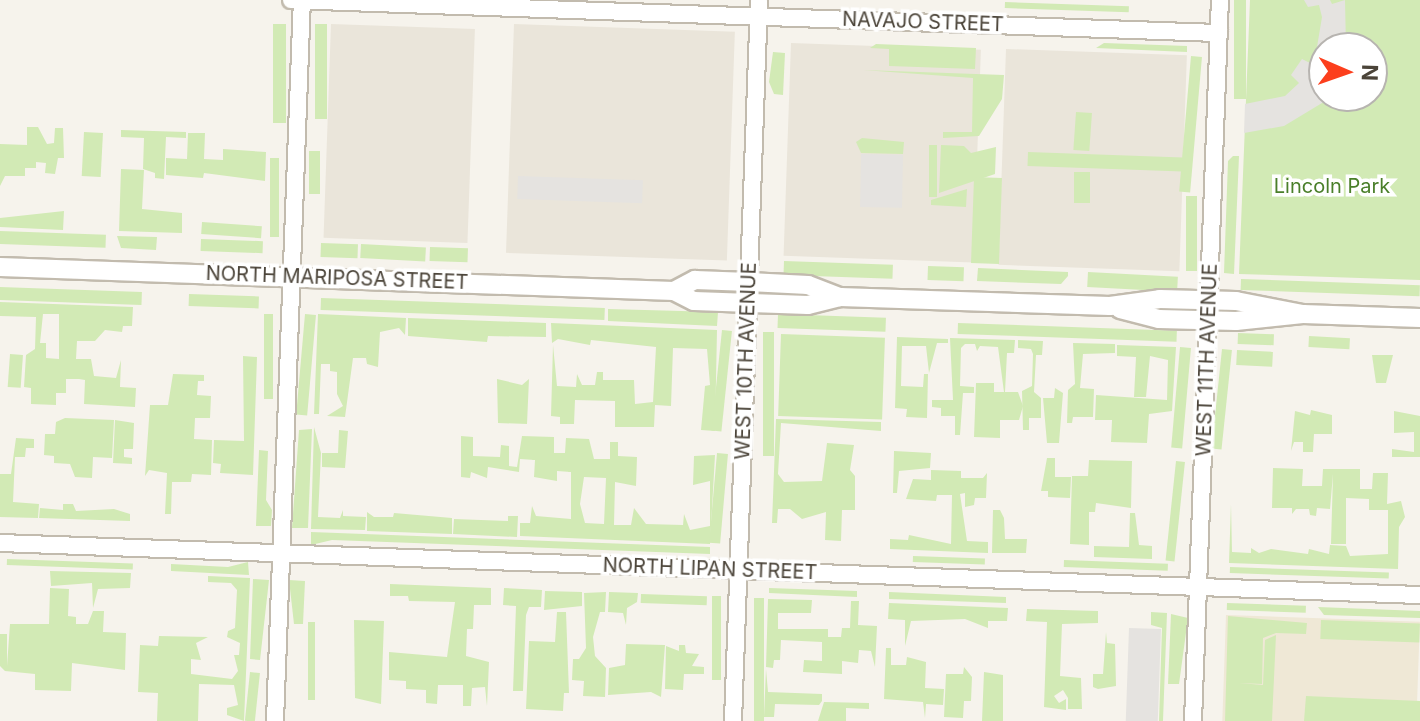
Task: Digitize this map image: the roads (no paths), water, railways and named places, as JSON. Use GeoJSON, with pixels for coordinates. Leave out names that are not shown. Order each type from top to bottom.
{"type":"FeatureCollection","features":[{"type":"Feature","properties":{"kind":"street","name":"NAVAJO STREET"},"geometry":{"type":"LineString","coordinates":[[291,0],[759,8],[1219,33]]}},
{"type":"Feature","properties":{"kind":"street"},"geometry":{"type":"LineString","coordinates":[[275,721],[302,0]]}},
{"type":"Feature","properties":{"kind":"street","name":"WEST 11TH AVENUE"},"geometry":{"type":"LineString","coordinates":[[1193,721],[1220,0]]}},
{"type":"Feature","properties":{"kind":"street","name":"WEST 10TH AVENUE"},"geometry":{"type":"LineString","coordinates":[[733,721],[759,8]]}},
{"type":"Feature","properties":{"kind":"street","name":"NORTH MARIPOSA STREET"},"geometry":{"type":"LineString","coordinates":[[0,267],[674,291],[694,301],[808,305],[840,297],[1110,306],[1160,299],[1256,302],[1303,314]]}},
{"type":"Feature","properties":{"kind":"street","name":"NORTH MARIPOSA STREET"},"geometry":{"type":"LineString","coordinates":[[674,291],[695,280],[808,285],[840,297]]}},
{"type":"Feature","properties":{"kind":"street","name":"NORTH MARIPOSA STREET"},"geometry":{"type":"LineString","coordinates":[[1110,306],[1159,319],[1254,322],[1303,314],[1420,318]]}},
{"type":"Feature","properties":{"kind":"street","name":"NORTH LIPAN STREET"},"geometry":{"type":"LineString","coordinates":[[0,543],[1420,595]]}},
{"type":"Feature","properties":{"kind":"park label","name":"Lincoln Park"},"geometry":{"type":"Point","coordinates":[1332,186]}}]}
